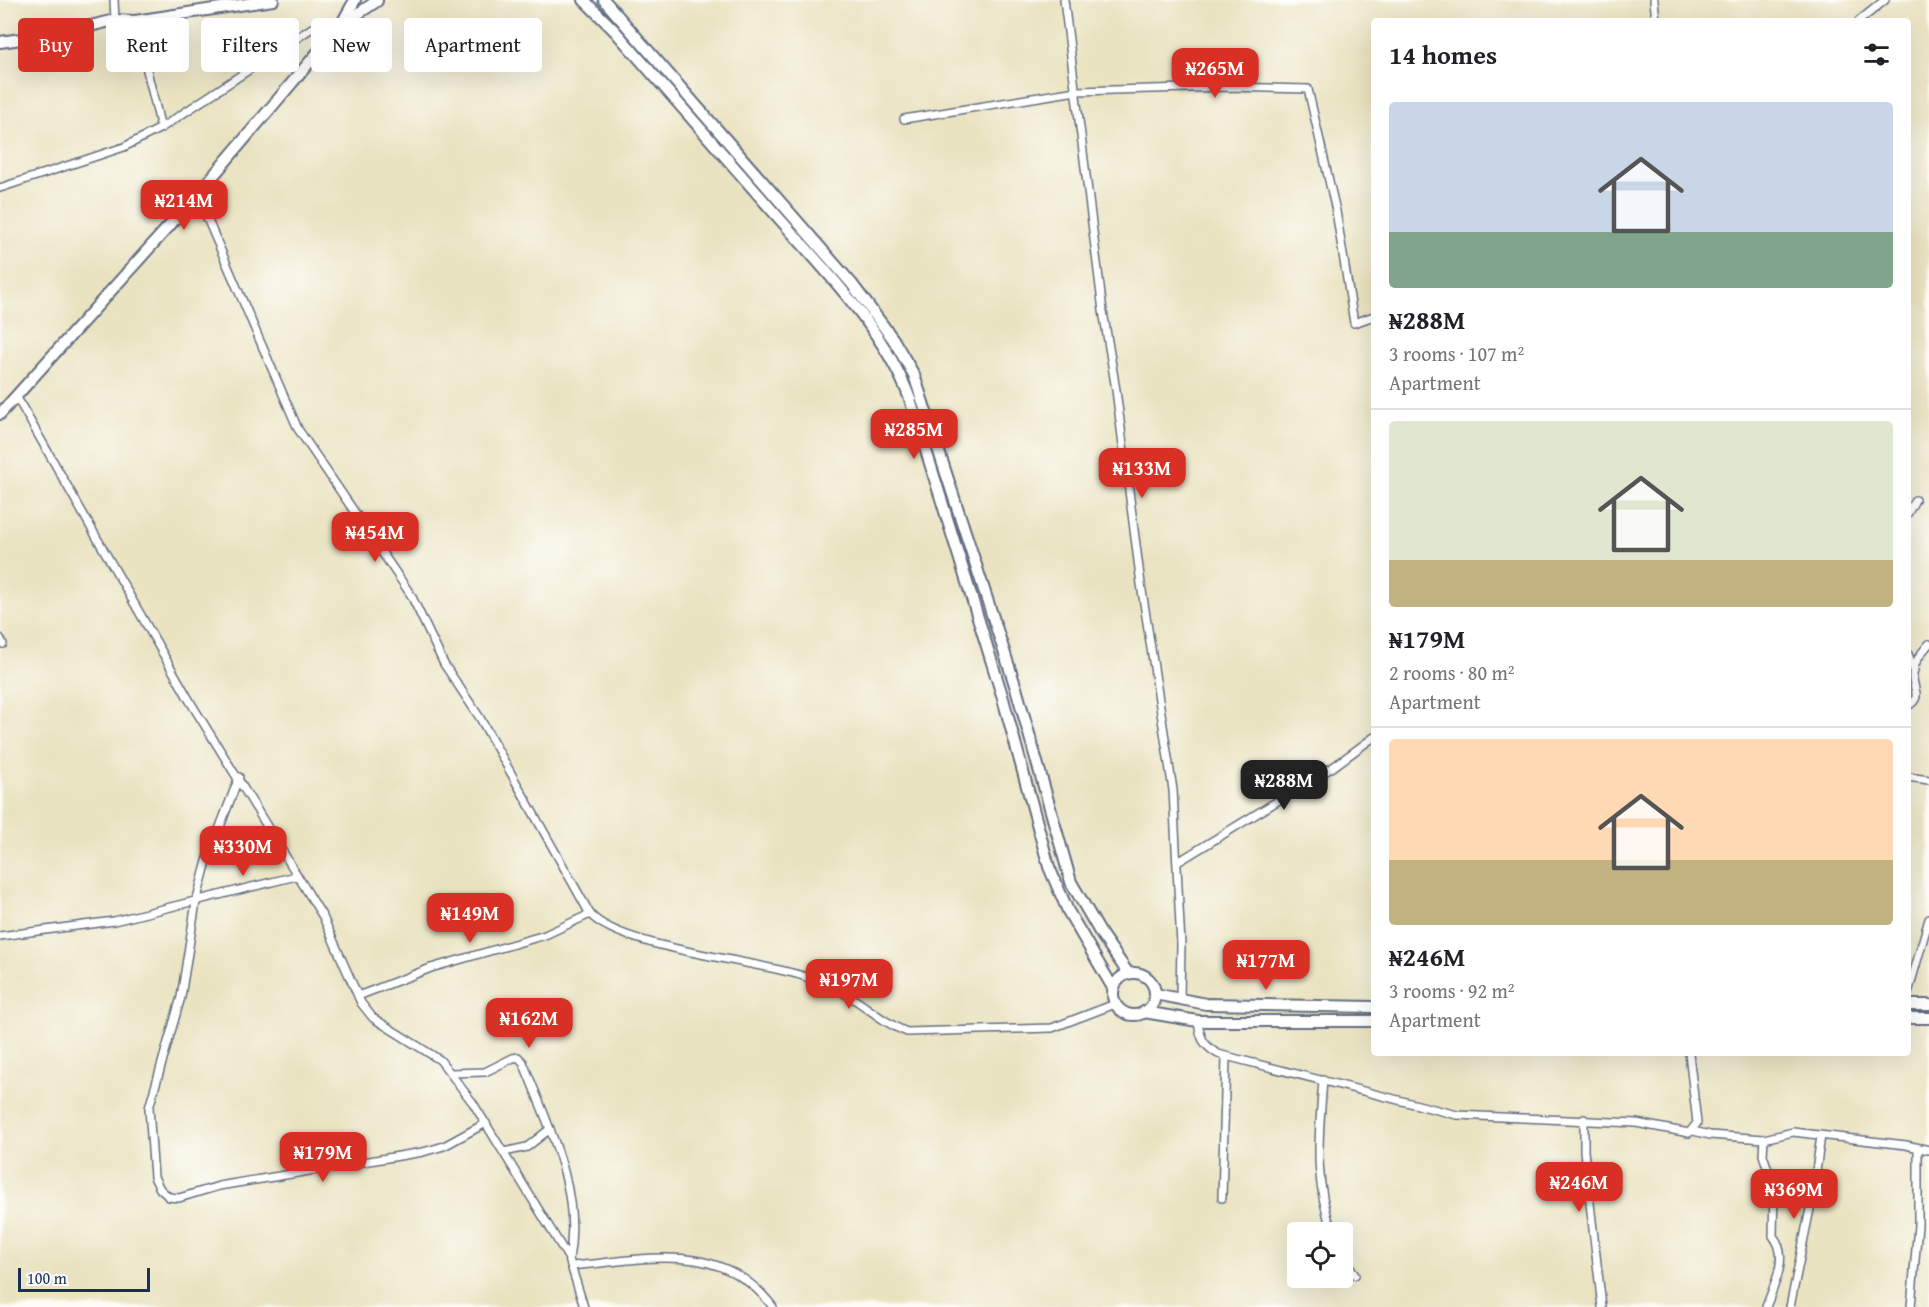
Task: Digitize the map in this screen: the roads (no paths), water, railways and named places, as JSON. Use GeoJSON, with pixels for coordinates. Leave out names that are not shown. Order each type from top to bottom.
{"type":"FeatureCollection","features":[{"type":"Feature","properties":{"kind":"street"},"geometry":{"type":"LineString","coordinates":[[114,0],[115,18]]}},
{"type":"Feature","properties":{"kind":"street"},"geometry":{"type":"LineString","coordinates":[[155,18],[273,0]]}},
{"type":"Feature","properties":{"kind":"street"},"geometry":{"type":"LineString","coordinates":[[345,18],[355,0]]}},
{"type":"Feature","properties":{"kind":"street"},"geometry":{"type":"LineString","coordinates":[[351,18],[376,0]]}},
{"type":"Feature","properties":{"kind":"street"},"geometry":{"type":"LineString","coordinates":[[584,0],[615,31],[799,240],[876,337],[892,361],[910,399],[998,684],[1049,867],[1068,911],[1113,988],[1115,1004],[1128,1014],[1144,1012],[1198,1021],[1371,1021]]}},
{"type":"Feature","properties":{"kind":"street"},"geometry":{"type":"LineString","coordinates":[[604,0],[852,284],[893,339],[914,375],[1016,688],[1071,882],[1101,934],[1128,973]]}},
{"type":"Feature","properties":{"kind":"street"},"geometry":{"type":"LineString","coordinates":[[1064,0],[1103,311],[1173,790],[1178,862],[1180,1000]]}},
{"type":"Feature","properties":{"kind":"street"},"geometry":{"type":"LineString","coordinates":[[1654,0],[1656,18]]}},
{"type":"Feature","properties":{"kind":"street"},"geometry":{"type":"LineString","coordinates":[[1863,18],[1885,0]]}},
{"type":"Feature","properties":{"kind":"street"},"geometry":{"type":"LineString","coordinates":[[0,42],[57,34],[106,22]]}},
{"type":"Feature","properties":{"kind":"street"},"geometry":{"type":"LineString","coordinates":[[0,188],[124,147],[161,128],[311,29]]}},
{"type":"Feature","properties":{"kind":"street"},"geometry":{"type":"LineString","coordinates":[[0,414],[197,195],[311,60]]}},
{"type":"Feature","properties":{"kind":"street"},"geometry":{"type":"LineString","coordinates":[[147,72],[161,128]]}},
{"type":"Feature","properties":{"kind":"street"},"geometry":{"type":"LineString","coordinates":[[904,118],[1076,90],[1227,87],[1308,89],[1336,211],[1354,323],[1371,317]]}},
{"type":"Feature","properties":{"kind":"street"},"geometry":{"type":"LineString","coordinates":[[197,195],[298,429],[411,595],[444,664],[485,727],[590,914],[598,922],[614,931],[800,975],[833,987],[891,1025],[907,1032],[1048,1028],[1115,1004]]}},
{"type":"Feature","properties":{"kind":"street"},"geometry":{"type":"LineString","coordinates":[[16,396],[191,702],[323,917],[358,996],[373,1018],[433,1054],[451,1073],[486,1123],[570,1263],[584,1307]]}},
{"type":"Feature","properties":{"kind":"street"},"geometry":{"type":"LineString","coordinates":[[1911,507],[1915,500]]}},
{"type":"Feature","properties":{"kind":"street"},"geometry":{"type":"LineString","coordinates":[[1911,704],[1916,701],[1918,693],[1913,680],[1914,670],[1919,656],[1929,644]]}},
{"type":"Feature","properties":{"kind":"street"},"geometry":{"type":"LineString","coordinates":[[1911,662],[1914,670]]}},
{"type":"Feature","properties":{"kind":"street"},"geometry":{"type":"LineString","coordinates":[[1178,862],[1334,767],[1371,740]]}},
{"type":"Feature","properties":{"kind":"street"},"geometry":{"type":"LineString","coordinates":[[239,777],[207,861],[196,902],[181,997],[149,1108],[154,1177],[160,1189],[169,1197],[179,1198],[219,1186],[423,1152],[444,1146],[486,1123]]}},
{"type":"Feature","properties":{"kind":"street"},"geometry":{"type":"LineString","coordinates":[[1911,777],[1929,780]]}},
{"type":"Feature","properties":{"kind":"street"},"geometry":{"type":"LineString","coordinates":[[0,936],[86,926],[196,902],[296,876]]}},
{"type":"Feature","properties":{"kind":"street"},"geometry":{"type":"LineString","coordinates":[[358,996],[431,968],[545,935],[590,914]]}},
{"type":"Feature","properties":{"kind":"street"},"geometry":{"type":"LineString","coordinates":[[1911,982],[1929,919]]}},
{"type":"Feature","properties":{"kind":"street"},"geometry":{"type":"LineString","coordinates":[[1113,988],[1119,979],[1128,973],[1144,976],[1152,983],[1155,994],[1152,1004],[1144,1012]]}},
{"type":"Feature","properties":{"kind":"street"},"geometry":{"type":"LineString","coordinates":[[1155,994],[1206,1004],[1371,1007]]}},
{"type":"Feature","properties":{"kind":"street"},"geometry":{"type":"LineString","coordinates":[[1911,1005],[1929,1005]]}},
{"type":"Feature","properties":{"kind":"street"},"geometry":{"type":"LineString","coordinates":[[1911,1018],[1929,1018]]}},
{"type":"Feature","properties":{"kind":"street"},"geometry":{"type":"LineString","coordinates":[[1198,1021],[1200,1036],[1206,1046],[1226,1058],[1323,1080],[1457,1116],[1500,1119],[1584,1119],[1636,1123],[1689,1133],[1693,1131],[1710,1135],[1764,1139],[1793,1132],[1929,1150]]}},
{"type":"Feature","properties":{"kind":"street"},"geometry":{"type":"LineString","coordinates":[[1689,1056],[1697,1124],[1693,1131]]}},
{"type":"Feature","properties":{"kind":"street"},"geometry":{"type":"LineString","coordinates":[[451,1073],[484,1072],[518,1057],[523,1062],[550,1129],[566,1178],[572,1227],[570,1263]]}},
{"type":"Feature","properties":{"kind":"street"},"geometry":{"type":"LineString","coordinates":[[1222,1198],[1226,1058]]}},
{"type":"Feature","properties":{"kind":"street"},"geometry":{"type":"LineString","coordinates":[[1323,1080],[1317,1162],[1319,1183],[1330,1222]]}},
{"type":"Feature","properties":{"kind":"street"},"geometry":{"type":"LineString","coordinates":[[1584,1119],[1584,1151],[1602,1307]]}},
{"type":"Feature","properties":{"kind":"street"},"geometry":{"type":"LineString","coordinates":[[504,1152],[527,1147],[550,1129]]}},
{"type":"Feature","properties":{"kind":"street"},"geometry":{"type":"LineString","coordinates":[[1790,1307],[1812,1199],[1821,1136]]}},
{"type":"Feature","properties":{"kind":"street"},"geometry":{"type":"LineString","coordinates":[[1764,1139],[1763,1155],[1774,1186],[1773,1236],[1780,1245],[1782,1258],[1766,1307]]}},
{"type":"Feature","properties":{"kind":"street"},"geometry":{"type":"LineString","coordinates":[[1911,1307],[1918,1225],[1918,1148]]}},
{"type":"Feature","properties":{"kind":"street"},"geometry":{"type":"LineString","coordinates":[[570,1263],[672,1256],[704,1260],[747,1282],[773,1307]]}}]}
